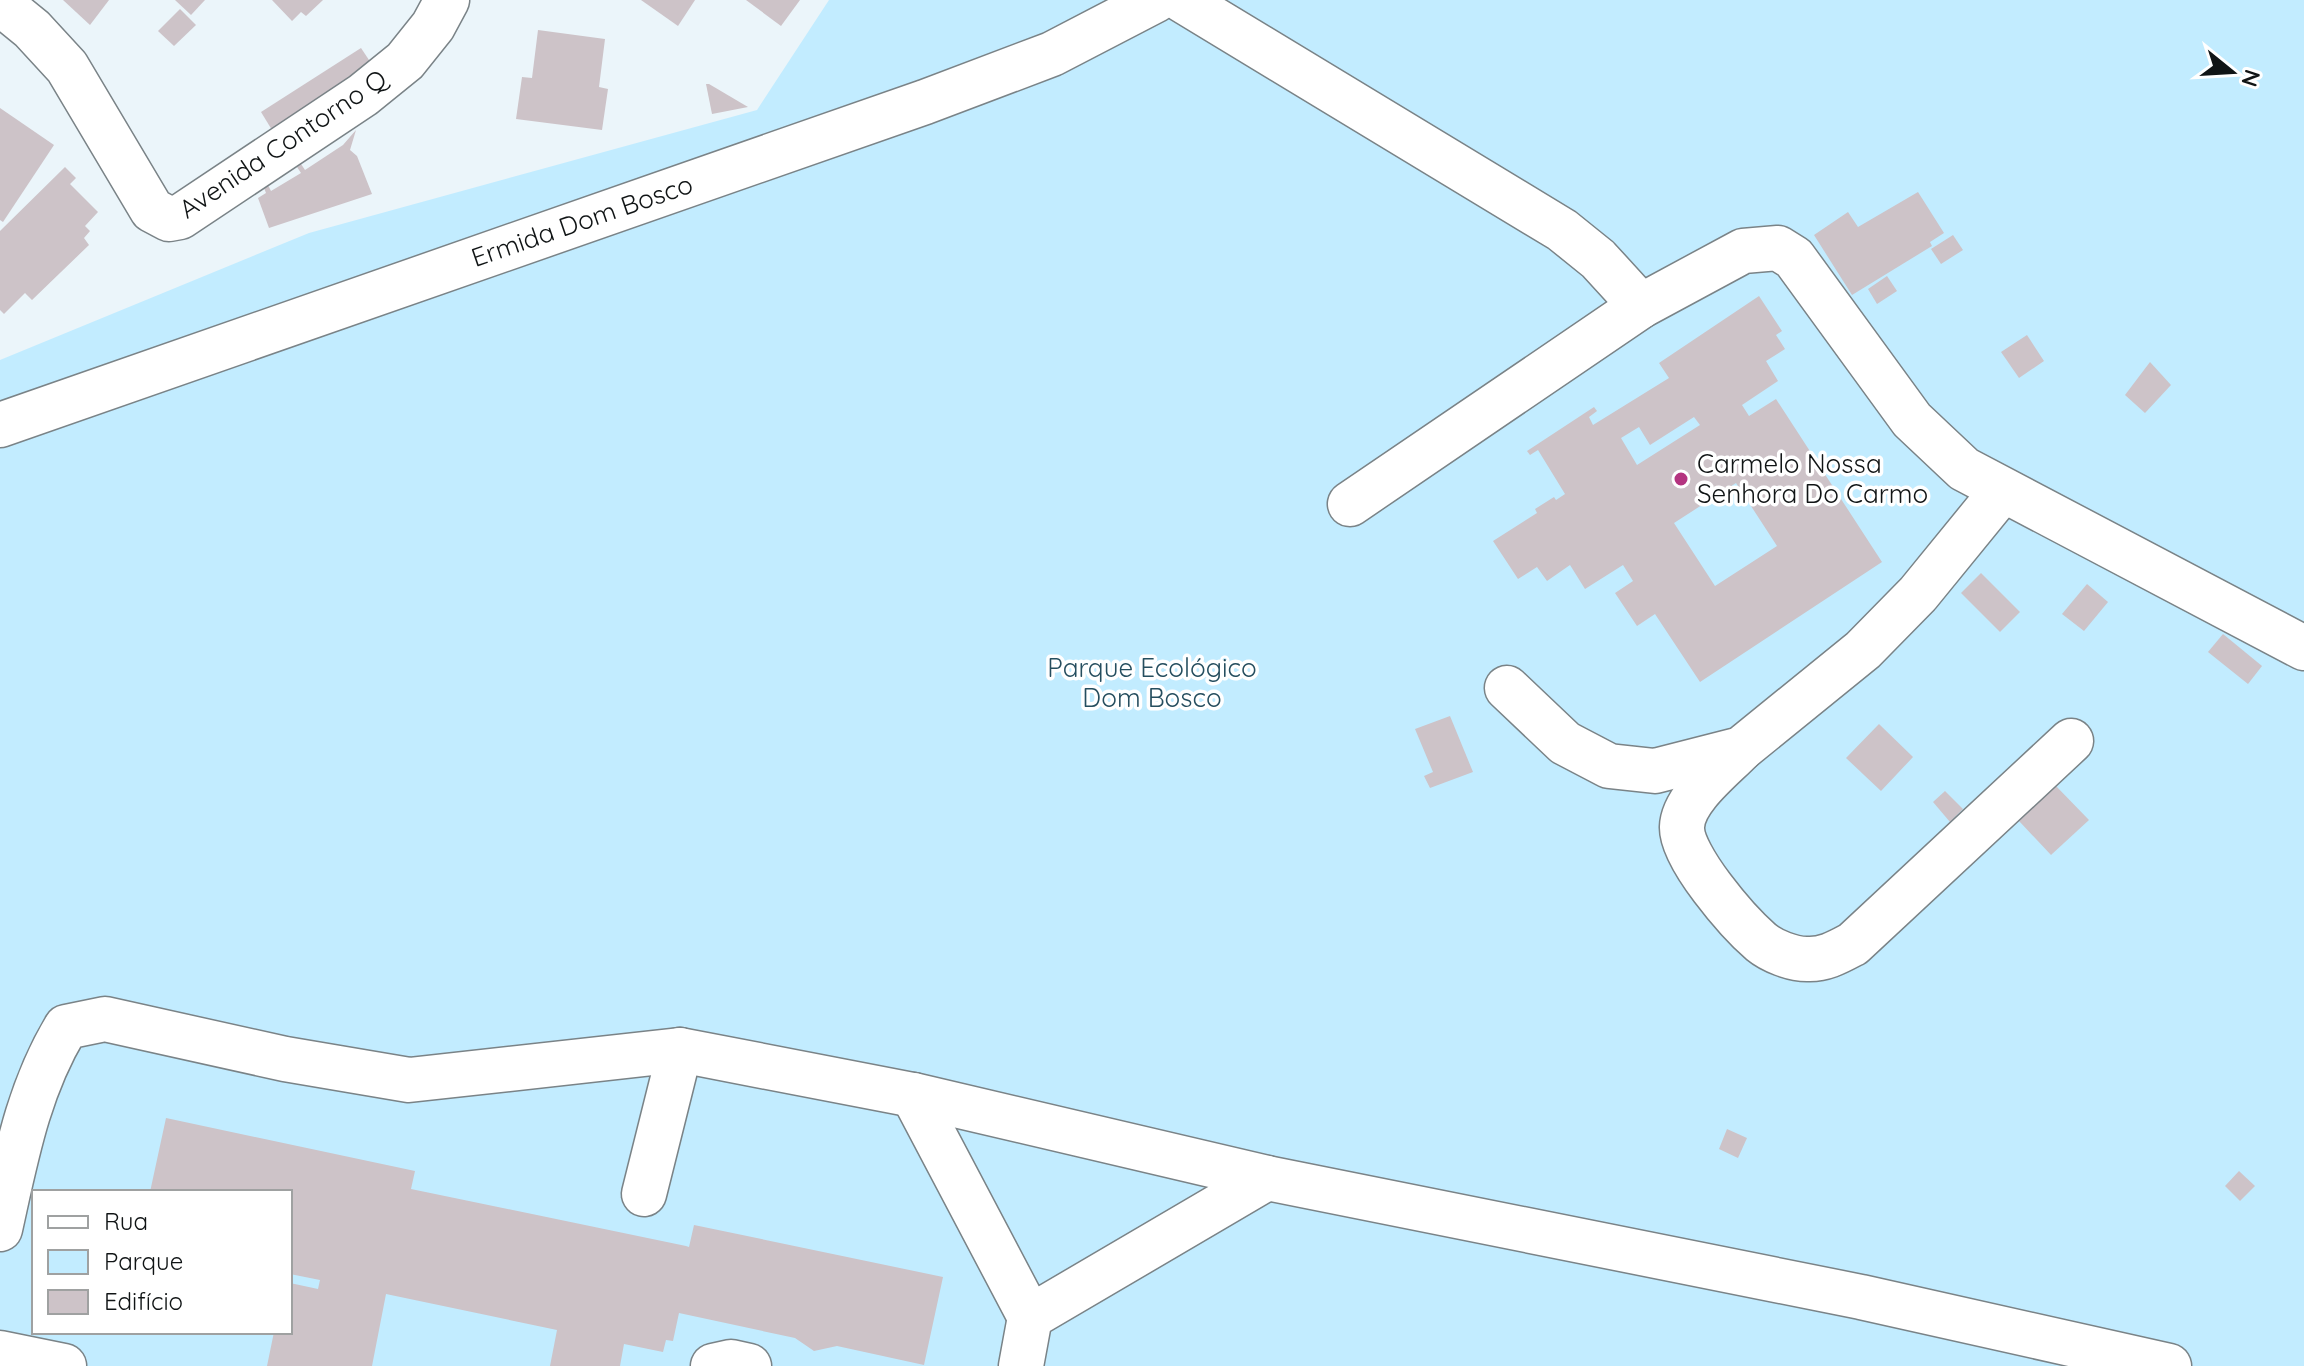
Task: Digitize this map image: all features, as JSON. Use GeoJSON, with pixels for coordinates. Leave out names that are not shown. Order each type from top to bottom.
{"type":"FeatureCollection","features":[{"type":"Feature","properties":{"kind":"street","name":"Avenida Contorno Q"},"geometry":{"type":"LineString","coordinates":[[0,3],[32,29],[67,67],[152,210],[169,219],[180,217],[363,95],[405,61],[433,26],[447,0]]}},
{"type":"Feature","properties":{"kind":"street","name":"Ermida Dom Bosco"},"geometry":{"type":"LineString","coordinates":[[0,425],[925,102],[1052,54],[1156,0]]}},
{"type":"Feature","properties":{"kind":"street"},"geometry":{"type":"LineString","coordinates":[[1182,0],[1562,230],[1598,259],[1641,306]]}},
{"type":"Feature","properties":{"kind":"street"},"geometry":{"type":"LineString","coordinates":[[1350,504],[1641,306],[1743,251],[1778,248],[1794,258],[1912,420],[1964,469],[2304,648]]}},
{"type":"Feature","properties":{"kind":"street"},"geometry":{"type":"LineString","coordinates":[[2002,491],[1918,594],[1863,650],[1741,749],[1688,809],[1682,824],[1683,841],[1704,875],[1763,943],[1785,955],[1807,959],[1831,957],[1853,944],[2071,741]]}},
{"type":"Feature","properties":{"kind":"street"},"geometry":{"type":"LineString","coordinates":[[1507,688],[1565,743],[1609,766],[1655,771],[1741,749]]}},
{"type":"Feature","properties":{"kind":"street"},"geometry":{"type":"LineString","coordinates":[[0,1229],[26,1112],[46,1061],[66,1027],[105,1019],[285,1059],[409,1080],[680,1050],[913,1095],[1267,1178],[1861,1297],[2169,1366]]}},
{"type":"Feature","properties":{"kind":"street"},"geometry":{"type":"LineString","coordinates":[[644,1194],[680,1050]]}},
{"type":"Feature","properties":{"kind":"street"},"geometry":{"type":"LineString","coordinates":[[913,1095],[1030,1317],[1021,1366]]}},
{"type":"Feature","properties":{"kind":"street"},"geometry":{"type":"LineString","coordinates":[[1030,1317],[1267,1178]]}},
{"type":"Feature","properties":{"kind":"street"},"geometry":{"type":"LineString","coordinates":[[0,1353],[64,1366]]}},
{"type":"Feature","properties":{"kind":"street"},"geometry":{"type":"LineString","coordinates":[[713,1366],[731,1362],[749,1366]]}},
{"type":"Feature","properties":{"kind":"green space","name":"Parque Ecológico Dom Bosco"},"geometry":{"type":"Polygon","coordinates":[[[829,0],[2304,0],[2304,1366],[0,1366],[0,360],[309,233],[757,110],[829,0]]]}},
{"type":"Feature","properties":{"kind":"building"},"geometry":{"type":"Polygon","coordinates":[[[63,0],[109,0],[90,25],[63,0]]]}},
{"type":"Feature","properties":{"kind":"building"},"geometry":{"type":"Polygon","coordinates":[[[175,0],[205,0],[191,15],[175,0]]]}},
{"type":"Feature","properties":{"kind":"building"},"geometry":{"type":"Polygon","coordinates":[[[272,0],[323,0],[306,16],[301,12],[292,21],[272,0]]]}},
{"type":"Feature","properties":{"kind":"building"},"geometry":{"type":"Polygon","coordinates":[[[641,0],[695,0],[678,26],[641,0]]]}},
{"type":"Feature","properties":{"kind":"building"},"geometry":{"type":"Polygon","coordinates":[[[746,0],[800,0],[781,26],[746,0]]]}},
{"type":"Feature","properties":{"kind":"building"},"geometry":{"type":"Polygon","coordinates":[[[180,9],[196,25],[174,46],[158,31],[180,9]]]}},
{"type":"Feature","properties":{"kind":"building"},"geometry":{"type":"Polygon","coordinates":[[[538,30],[605,39],[599,87],[608,89],[602,130],[516,119],[522,77],[532,78],[538,30]]]}},
{"type":"Feature","properties":{"kind":"building"},"geometry":{"type":"Polygon","coordinates":[[[361,48],[373,66],[272,130],[261,112],[361,48]]]}},
{"type":"Feature","properties":{"kind":"building"},"geometry":{"type":"Polygon","coordinates":[[[706,84],[709,84],[748,107],[712,114],[706,84]]]}},
{"type":"Feature","properties":{"kind":"building"},"geometry":{"type":"Polygon","coordinates":[[[0,108],[54,145],[3,222],[0,220],[0,108]]]}},
{"type":"Feature","properties":{"kind":"building"},"geometry":{"type":"Polygon","coordinates":[[[356,130],[350,150],[357,156],[372,194],[269,228],[258,198],[266,193],[264,188],[268,185],[271,191],[301,173],[297,167],[301,164],[305,170],[343,145],[356,130]]]}},
{"type":"Feature","properties":{"kind":"building"},"geometry":{"type":"Polygon","coordinates":[[[65,167],[76,178],[70,184],[98,212],[85,226],[90,231],[84,238],[89,245],[32,300],[25,293],[4,314],[0,310],[0,231],[65,167]]]}},
{"type":"Feature","properties":{"kind":"building"},"geometry":{"type":"Polygon","coordinates":[[[1918,192],[1944,233],[1930,242],[1932,246],[1852,295],[1814,235],[1848,212],[1858,227],[1918,192]]]}},
{"type":"Feature","properties":{"kind":"building"},"geometry":{"type":"Polygon","coordinates":[[[1953,235],[1963,250],[1941,264],[1931,249],[1953,235]]]}},
{"type":"Feature","properties":{"kind":"building"},"geometry":{"type":"Polygon","coordinates":[[[1887,276],[1897,291],[1877,304],[1868,289],[1887,276]]]}},
{"type":"Feature","properties":{"kind":"building"},"geometry":{"type":"Polygon","coordinates":[[[1759,296],[1782,331],[1776,335],[1785,349],[1766,361],[1778,381],[1742,405],[1749,416],[1776,399],[1882,562],[1700,682],[1655,614],[1637,626],[1615,593],[1633,581],[1623,565],[1585,589],[1570,565],[1547,581],[1537,567],[1518,579],[1493,541],[1537,513],[1535,509],[1565,494],[1538,450],[1530,455],[1527,451],[1594,407],[1597,411],[1589,417],[1593,425],[1669,378],[1659,363],[1759,296]],[[1694,417],[1650,445],[1639,427],[1621,438],[1637,465],[1700,425],[1694,417]],[[1736,483],[1674,523],[1715,586],[1777,546],[1736,483]]]}},
{"type":"Feature","properties":{"kind":"building"},"geometry":{"type":"Polygon","coordinates":[[[2027,335],[2044,361],[2019,378],[2001,352],[2027,335]]]}},
{"type":"Feature","properties":{"kind":"building"},"geometry":{"type":"Polygon","coordinates":[[[2150,362],[2171,385],[2145,413],[2125,395],[2150,362]]]}},
{"type":"Feature","properties":{"kind":"building"},"geometry":{"type":"Polygon","coordinates":[[[1981,573],[2020,612],[2000,632],[1961,593],[1981,573]]]}},
{"type":"Feature","properties":{"kind":"building"},"geometry":{"type":"Polygon","coordinates":[[[2087,584],[2108,602],[2084,631],[2062,614],[2087,584]]]}},
{"type":"Feature","properties":{"kind":"building"},"geometry":{"type":"Polygon","coordinates":[[[2223,634],[2262,666],[2248,684],[2208,652],[2223,634]]]}},
{"type":"Feature","properties":{"kind":"building"},"geometry":{"type":"Polygon","coordinates":[[[1450,716],[1473,772],[1430,788],[1424,776],[1433,772],[1415,729],[1450,716]]]}},
{"type":"Feature","properties":{"kind":"building"},"geometry":{"type":"Polygon","coordinates":[[[1879,724],[1913,757],[1881,791],[1846,758],[1879,724]]]}},
{"type":"Feature","properties":{"kind":"building"},"geometry":{"type":"Polygon","coordinates":[[[2055,785],[2089,820],[2051,855],[2019,821],[2055,785]]]}},
{"type":"Feature","properties":{"kind":"building"},"geometry":{"type":"Polygon","coordinates":[[[1945,791],[1963,809],[1950,822],[1933,802],[1945,791]]]}},
{"type":"Feature","properties":{"kind":"building"},"geometry":{"type":"Polygon","coordinates":[[[166,1118],[415,1171],[411,1189],[689,1247],[694,1225],[943,1277],[924,1365],[837,1346],[814,1351],[795,1338],[679,1313],[673,1341],[666,1340],[663,1352],[624,1344],[620,1366],[550,1366],[557,1330],[386,1294],[372,1366],[267,1366],[274,1334],[292,1334],[292,1283],[318,1289],[320,1280],[292,1274],[292,1190],[150,1190],[166,1118]]]}},
{"type":"Feature","properties":{"kind":"building"},"geometry":{"type":"Polygon","coordinates":[[[1727,1129],[1747,1138],[1738,1158],[1719,1149],[1727,1129]]]}},
{"type":"Feature","properties":{"kind":"building"},"geometry":{"type":"Polygon","coordinates":[[[2239,1171],[2255,1186],[2240,1201],[2225,1186],[2239,1171]]]}},
{"type":"Feature","properties":{"kind":"place","name":"Carmelo Nossa Senhora Do Carmo"},"geometry":{"type":"Point","coordinates":[1681,479]}}]}
